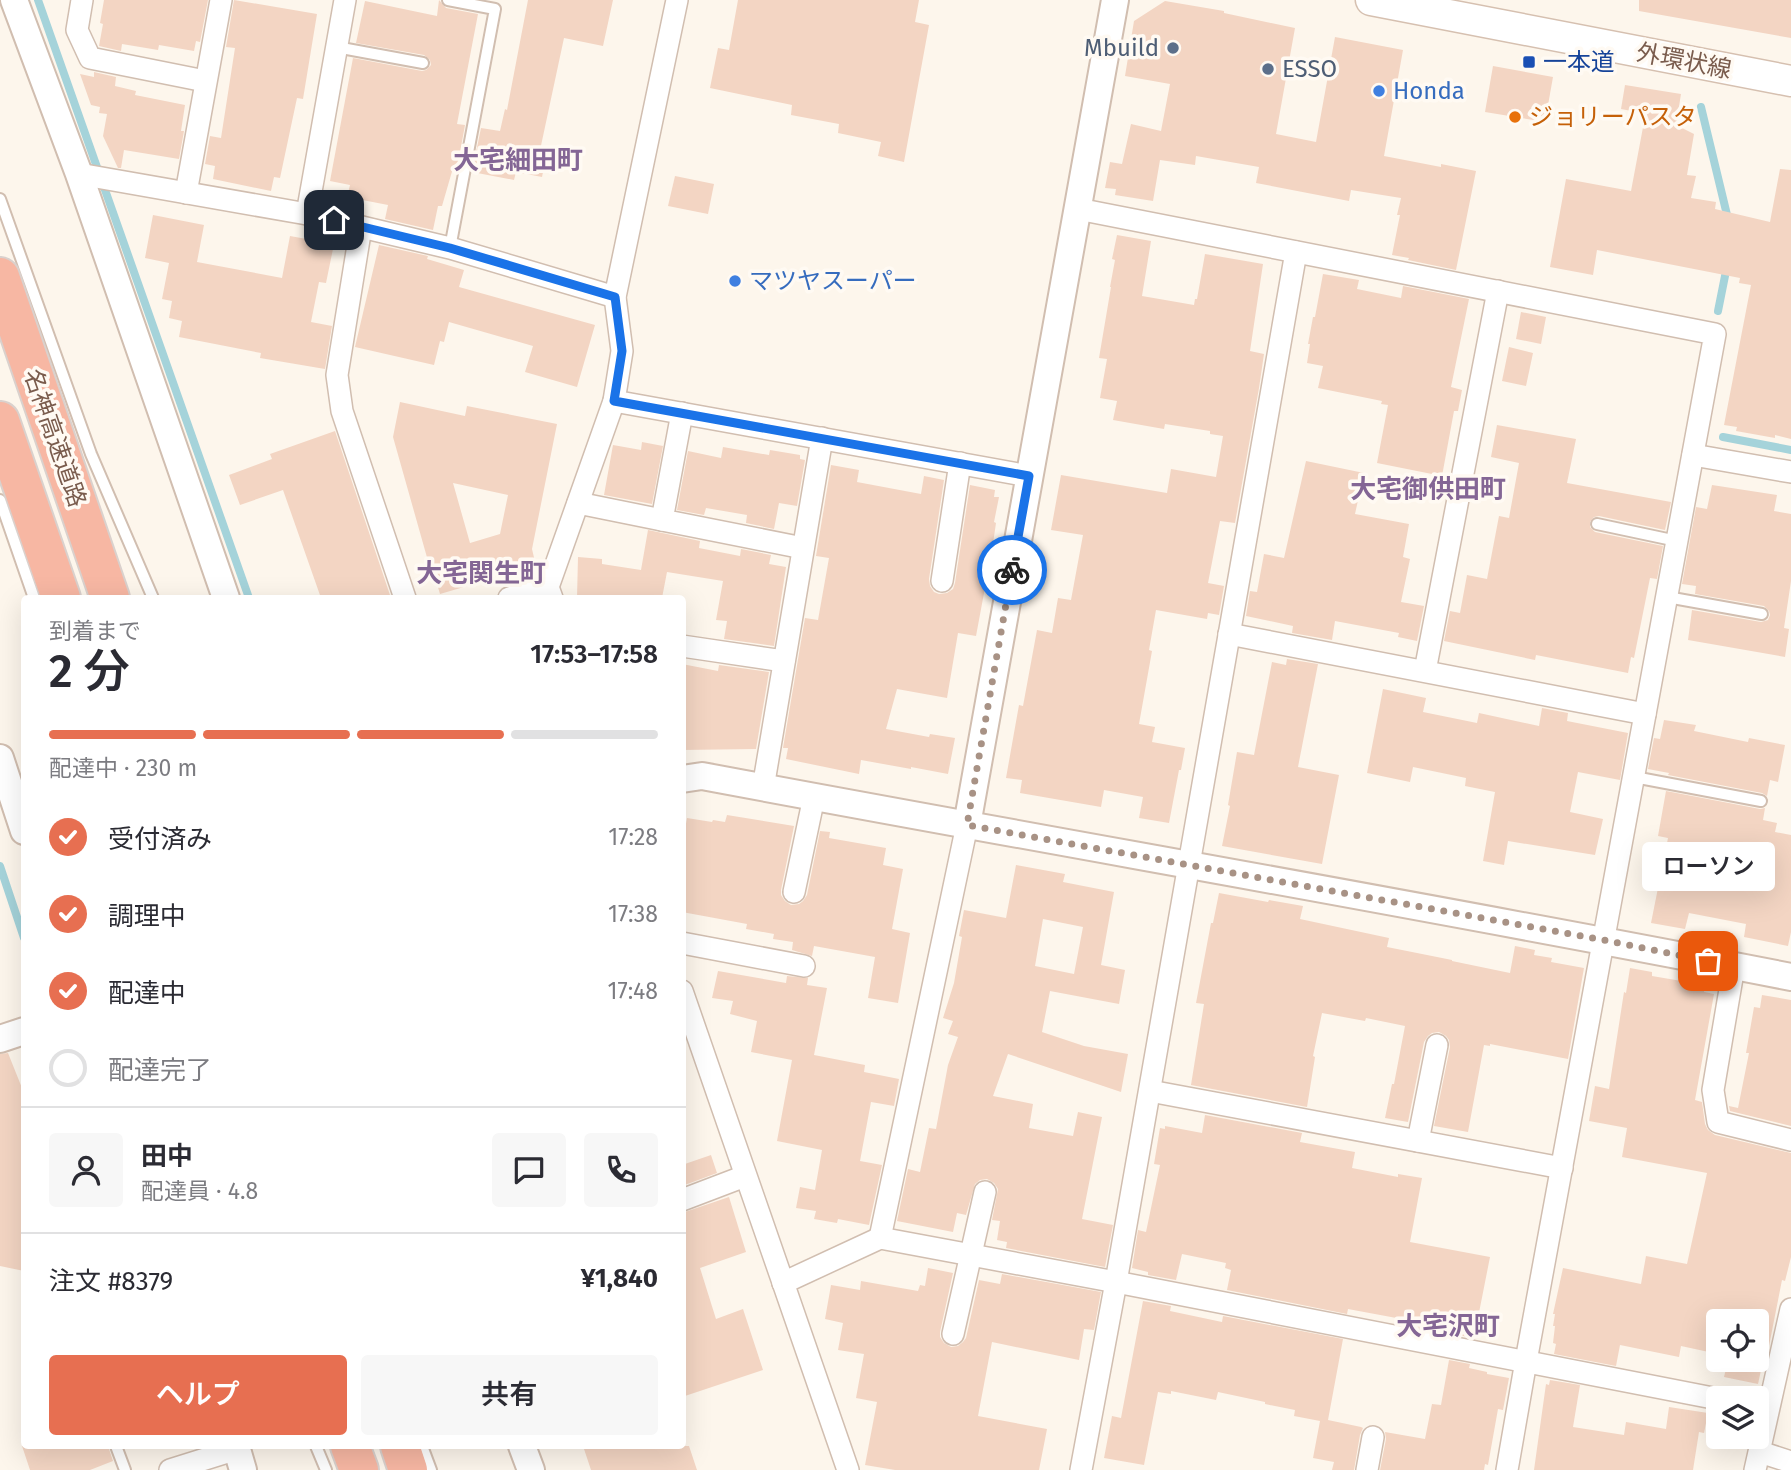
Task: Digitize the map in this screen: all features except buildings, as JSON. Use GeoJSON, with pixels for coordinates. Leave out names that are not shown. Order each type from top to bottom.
{"type":"FeatureCollection","features":[{"type":"Feature","properties":{"kind":"highway","name":"名神高速道路"},"geometry":{"type":"LineString","coordinates":[[0,277],[109,595]]}},
{"type":"Feature","properties":{"kind":"highway","name":"名神高速道路"},"geometry":{"type":"LineString","coordinates":[[0,421],[60,595]]}},
{"type":"Feature","properties":{"kind":"highway"},"geometry":{"type":"LineString","coordinates":[[351,1449],[359,1470]]}},
{"type":"Feature","properties":{"kind":"highway"},"geometry":{"type":"LineString","coordinates":[[401,1449],[408,1470]]}},
{"type":"Feature","properties":{"kind":"main road","name":"外環状線"},"geometry":{"type":"LineString","coordinates":[[1371,0],[1791,81]]}},
{"type":"Feature","properties":{"kind":"street"},"geometry":{"type":"LineString","coordinates":[[14,0],[79,174],[225,595]]}},
{"type":"Feature","properties":{"kind":"street"},"geometry":{"type":"LineString","coordinates":[[82,0],[77,30],[90,58],[205,81]]}},
{"type":"Feature","properties":{"kind":"street"},"geometry":{"type":"LineString","coordinates":[[186,193],[221,0]]}},
{"type":"Feature","properties":{"kind":"street"},"geometry":{"type":"LineString","coordinates":[[307,214],[345,0]]}},
{"type":"Feature","properties":{"kind":"street"},"geometry":{"type":"LineString","coordinates":[[550,593],[614,401],[622,351],[615,297],[677,0]]}},
{"type":"Feature","properties":{"kind":"street"},"geometry":{"type":"LineString","coordinates":[[880,1238],[967,825],[1115,0]]}},
{"type":"Feature","properties":{"kind":"street"},"geometry":{"type":"LineString","coordinates":[[79,174],[307,214],[450,248],[615,297]]}},
{"type":"Feature","properties":{"kind":"street"},"geometry":{"type":"LineString","coordinates":[[1078,209],[1715,334],[1507,1470]]}},
{"type":"Feature","properties":{"kind":"street"},"geometry":{"type":"LineString","coordinates":[[361,227],[337,375],[342,411],[404,595]]}},
{"type":"Feature","properties":{"kind":"street"},"geometry":{"type":"LineString","coordinates":[[1082,1470],[1296,252]]}},
{"type":"Feature","properties":{"kind":"street"},"geometry":{"type":"LineString","coordinates":[[1425,671],[1498,291]]}},
{"type":"Feature","properties":{"kind":"street"},"geometry":{"type":"LineString","coordinates":[[614,401],[1029,476]]}},
{"type":"Feature","properties":{"kind":"street"},"geometry":{"type":"LineString","coordinates":[[662,520],[682,413]]}},
{"type":"Feature","properties":{"kind":"street"},"geometry":{"type":"LineString","coordinates":[[763,788],[821,438]]}},
{"type":"Feature","properties":{"kind":"street"},"geometry":{"type":"LineString","coordinates":[[1693,455],[1791,472]]}},
{"type":"Feature","properties":{"kind":"street"},"geometry":{"type":"LineString","coordinates":[[942,581],[960,463]]}},
{"type":"Feature","properties":{"kind":"street"},"geometry":{"type":"LineString","coordinates":[[578,503],[803,548]]}},
{"type":"Feature","properties":{"kind":"street"},"geometry":{"type":"LineString","coordinates":[[1229,634],[1645,714]]}},
{"type":"Feature","properties":{"kind":"street"},"geometry":{"type":"LineString","coordinates":[[686,647],[784,661]]}},
{"type":"Feature","properties":{"kind":"street"},"geometry":{"type":"LineString","coordinates":[[0,758],[21,822]]}},
{"type":"Feature","properties":{"kind":"street"},"geometry":{"type":"LineString","coordinates":[[686,778],[702,776],[1604,940],[1791,977]]}},
{"type":"Feature","properties":{"kind":"street"},"geometry":{"type":"LineString","coordinates":[[794,892],[814,797]]}},
{"type":"Feature","properties":{"kind":"street"},"geometry":{"type":"LineString","coordinates":[[686,944],[804,966]]}},
{"type":"Feature","properties":{"kind":"street"},"geometry":{"type":"LineString","coordinates":[[1734,966],[1713,1090],[1717,1122],[1791,1140]]}},
{"type":"Feature","properties":{"kind":"street"},"geometry":{"type":"LineString","coordinates":[[686,1003],[848,1470]]}},
{"type":"Feature","properties":{"kind":"street"},"geometry":{"type":"LineString","coordinates":[[0,1039],[21,1032]]}},
{"type":"Feature","properties":{"kind":"street"},"geometry":{"type":"LineString","coordinates":[[1418,1141],[1437,1045]]}},
{"type":"Feature","properties":{"kind":"street"},"geometry":{"type":"LineString","coordinates":[[1150,1091],[1562,1168]]}},
{"type":"Feature","properties":{"kind":"street"},"geometry":{"type":"LineString","coordinates":[[686,1199],[745,1177]]}},
{"type":"Feature","properties":{"kind":"street"},"geometry":{"type":"LineString","coordinates":[[953,1334],[985,1192]]}},
{"type":"Feature","properties":{"kind":"street"},"geometry":{"type":"LineString","coordinates":[[783,1283],[880,1238],[1706,1397]]}},
{"type":"Feature","properties":{"kind":"street"},"geometry":{"type":"LineString","coordinates":[[1769,1395],[1785,1362],[1791,1309]]}},
{"type":"Feature","properties":{"kind":"street"},"geometry":{"type":"LineString","coordinates":[[1367,1470],[1373,1437]]}},
{"type":"Feature","properties":{"kind":"street"},"geometry":{"type":"LineString","coordinates":[[523,1449],[531,1470]]}},
{"type":"Feature","properties":{"kind":"street"},"geometry":{"type":"LineString","coordinates":[[170,1470],[239,1455]]}},
{"type":"Feature","properties":{"kind":"street"},"geometry":{"type":"LineString","coordinates":[[1757,1461],[1791,1462]]}},
{"type":"Feature","properties":{"kind":"lane"},"geometry":{"type":"LineString","coordinates":[[448,0],[495,9],[450,248]]}},
{"type":"Feature","properties":{"kind":"lane"},"geometry":{"type":"LineString","coordinates":[[336,47],[423,64]]}},
{"type":"Feature","properties":{"kind":"lane"},"geometry":{"type":"LineString","coordinates":[[0,199],[91,454],[152,595]]}},
{"type":"Feature","properties":{"kind":"lane"},"geometry":{"type":"LineString","coordinates":[[0,500],[33,595]]}},
{"type":"Feature","properties":{"kind":"lane"},"geometry":{"type":"LineString","coordinates":[[1597,524],[1677,541]]}},
{"type":"Feature","properties":{"kind":"lane"},"geometry":{"type":"LineString","coordinates":[[1667,597],[1762,614]]}},
{"type":"Feature","properties":{"kind":"lane"},"geometry":{"type":"LineString","coordinates":[[1634,777],[1761,801]]}},
{"type":"Feature","properties":{"kind":"lane"},"geometry":{"type":"LineString","coordinates":[[117,1449],[125,1470]]}},
{"type":"Feature","properties":{"kind":"lane"},"geometry":{"type":"LineString","coordinates":[[317,1449],[326,1470]]}},
{"type":"Feature","properties":{"kind":"lane"},"geometry":{"type":"LineString","coordinates":[[423,1449],[431,1470]]}},
{"type":"Feature","properties":{"kind":"waterway"},"geometry":{"type":"LineString","coordinates":[[38,0],[248,595]]}},
{"type":"Feature","properties":{"kind":"waterway"},"geometry":{"type":"LineString","coordinates":[[1701,107],[1728,219]]}},
{"type":"Feature","properties":{"kind":"waterway"},"geometry":{"type":"LineString","coordinates":[[1718,311],[1727,266]]}},
{"type":"Feature","properties":{"kind":"waterway"},"geometry":{"type":"LineString","coordinates":[[1723,437],[1791,450]]}},
{"type":"Feature","properties":{"kind":"waterway"},"geometry":{"type":"LineString","coordinates":[[0,866],[21,929]]}},
{"type":"Feature","properties":{"kind":"way so far"},"geometry":{"type":"LineString","coordinates":[[1012,570],[967,825],[1708,961]]}},
{"type":"Feature","properties":{"kind":"place","name":"Mbuild"},"geometry":{"type":"Point","coordinates":[1173,48]}},
{"type":"Feature","properties":{"kind":"place","name":"一本道"},"geometry":{"type":"Point","coordinates":[1529,62]}},
{"type":"Feature","properties":{"kind":"place","name":"ESSO"},"geometry":{"type":"Point","coordinates":[1268,69]}},
{"type":"Feature","properties":{"kind":"place","name":"Honda"},"geometry":{"type":"Point","coordinates":[1379,91]}},
{"type":"Feature","properties":{"kind":"place","name":"ジョリーパスタ"},"geometry":{"type":"Point","coordinates":[1515,117]}},
{"type":"Feature","properties":{"kind":"place","name":"マツヤスーパー"},"geometry":{"type":"Point","coordinates":[735,281]}},
{"type":"Feature","properties":{"kind":"place","name":"ローソン"},"geometry":{"type":"Point","coordinates":[1708,961]}},
{"type":"Feature","properties":{"kind":"district","name":"大宅細田町"},"geometry":{"type":"Point","coordinates":[518,160]}},
{"type":"Feature","properties":{"kind":"district","name":"大宅御供田町"},"geometry":{"type":"Point","coordinates":[1428,489]}},
{"type":"Feature","properties":{"kind":"district","name":"大宅関生町"},"geometry":{"type":"Point","coordinates":[481,573]}},
{"type":"Feature","properties":{"kind":"district","name":"大宅沢町"},"geometry":{"type":"Point","coordinates":[1448,1326]}},
{"type":"Feature","properties":{"kind":"route"},"geometry":{"type":"LineString","coordinates":[[334,220],[450,248],[615,297],[622,351],[614,401],[1029,476],[1012,570]]}}]}
